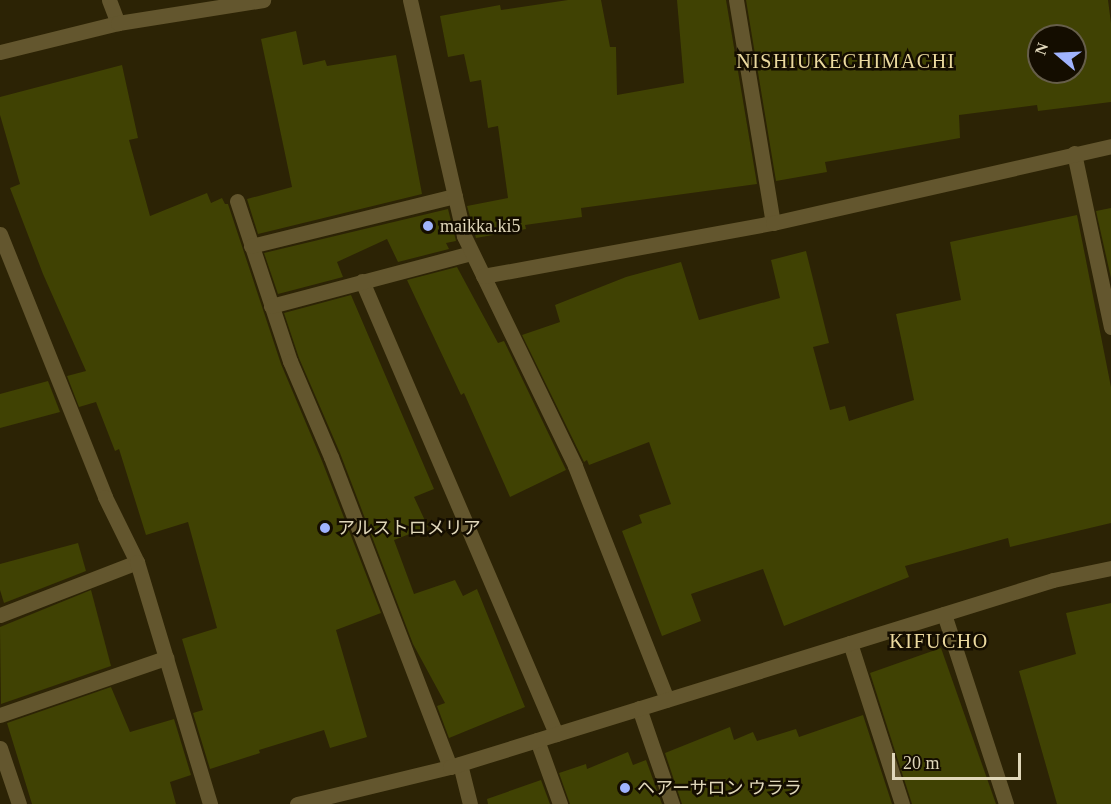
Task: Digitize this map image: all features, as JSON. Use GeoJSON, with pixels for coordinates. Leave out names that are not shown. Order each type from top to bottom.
{"type":"FeatureCollection","features":[{"type":"Feature","properties":{"kind":"street"},"geometry":{"type":"LineString","coordinates":[[110,0],[118,23]]}},
{"type":"Feature","properties":{"kind":"street"},"geometry":{"type":"LineString","coordinates":[[0,52],[118,23],[263,0]]}},
{"type":"Feature","properties":{"kind":"street"},"geometry":{"type":"LineString","coordinates":[[410,0],[464,236],[575,466],[667,700]]}},
{"type":"Feature","properties":{"kind":"street"},"geometry":{"type":"LineString","coordinates":[[736,0],[773,223]]}},
{"type":"Feature","properties":{"kind":"street"},"geometry":{"type":"LineString","coordinates":[[483,276],[773,223],[1111,146]]}},
{"type":"Feature","properties":{"kind":"street"},"geometry":{"type":"LineString","coordinates":[[1074,153],[1111,327]]}},
{"type":"Feature","properties":{"kind":"street"},"geometry":{"type":"LineString","coordinates":[[251,246],[455,196]]}},
{"type":"Feature","properties":{"kind":"street"},"geometry":{"type":"LineString","coordinates":[[237,201],[290,361],[331,457],[470,804]]}},
{"type":"Feature","properties":{"kind":"street"},"geometry":{"type":"LineString","coordinates":[[0,234],[105,497],[137,562],[210,804]]}},
{"type":"Feature","properties":{"kind":"street"},"geometry":{"type":"LineString","coordinates":[[271,306],[471,253]]}},
{"type":"Feature","properties":{"kind":"street"},"geometry":{"type":"LineString","coordinates":[[362,282],[556,734]]}},
{"type":"Feature","properties":{"kind":"street"},"geometry":{"type":"LineString","coordinates":[[0,615],[137,562]]}},
{"type":"Feature","properties":{"kind":"street"},"geometry":{"type":"LineString","coordinates":[[297,804],[455,766],[1053,580],[1111,568]]}},
{"type":"Feature","properties":{"kind":"street"},"geometry":{"type":"LineString","coordinates":[[944,614],[1006,804]]}},
{"type":"Feature","properties":{"kind":"street"},"geometry":{"type":"LineString","coordinates":[[850,643],[902,804]]}},
{"type":"Feature","properties":{"kind":"street"},"geometry":{"type":"LineString","coordinates":[[0,715],[166,658]]}},
{"type":"Feature","properties":{"kind":"street"},"geometry":{"type":"LineString","coordinates":[[639,708],[672,804]]}},
{"type":"Feature","properties":{"kind":"street"},"geometry":{"type":"LineString","coordinates":[[537,740],[560,804]]}},
{"type":"Feature","properties":{"kind":"street"},"geometry":{"type":"LineString","coordinates":[[0,748],[19,804]]}},
{"type":"Feature","properties":{"kind":"building"},"geometry":{"type":"Polygon","coordinates":[[[568,0],[601,0],[610,47],[616,47],[617,95],[684,83],[677,0],[726,0],[757,184],[581,208],[582,217],[525,225],[526,229],[476,238],[467,206],[508,198],[498,126],[488,128],[481,80],[470,82],[464,54],[448,57],[440,16],[500,5],[501,10],[568,0]]]}},
{"type":"Feature","properties":{"kind":"building"},"geometry":{"type":"Polygon","coordinates":[[[746,0],[1108,0],[1111,23],[1111,102],[1038,111],[1037,105],[959,115],[960,138],[825,162],[827,172],[776,181],[746,0]]]}},
{"type":"Feature","properties":{"kind":"building"},"geometry":{"type":"Polygon","coordinates":[[[296,31],[303,65],[325,60],[327,66],[396,55],[422,194],[258,234],[247,199],[292,187],[261,39],[296,31]]]}},
{"type":"Feature","properties":{"kind":"building"},"geometry":{"type":"Polygon","coordinates":[[[122,65],[138,138],[129,140],[150,216],[207,193],[211,203],[222,198],[225,204],[228,204],[281,364],[322,461],[381,613],[336,630],[367,737],[330,748],[324,730],[259,750],[260,753],[210,769],[193,713],[203,710],[182,639],[217,628],[188,522],[146,535],[119,449],[115,451],[96,402],[79,407],[67,376],[86,371],[43,274],[10,188],[20,184],[0,115],[0,97],[122,65]]]}},
{"type":"Feature","properties":{"kind":"building"},"geometry":{"type":"Polygon","coordinates":[[[1111,208],[1111,278],[1096,211],[1111,208]]]}},
{"type":"Feature","properties":{"kind":"building"},"geometry":{"type":"Polygon","coordinates":[[[448,209],[456,241],[446,243],[449,249],[398,262],[387,239],[337,262],[343,277],[278,294],[264,253],[448,209]]]}},
{"type":"Feature","properties":{"kind":"building"},"geometry":{"type":"Polygon","coordinates":[[[1077,215],[1111,387],[1111,523],[1010,547],[1008,538],[905,566],[909,577],[784,626],[763,569],[691,594],[701,621],[662,636],[622,531],[642,523],[639,515],[671,504],[649,442],[589,465],[587,460],[584,462],[522,335],[560,322],[555,305],[626,277],[681,262],[699,320],[780,298],[771,260],[806,251],[829,343],[813,347],[830,410],[845,406],[849,421],[914,400],[896,314],[961,300],[950,242],[1077,215]]]}},
{"type":"Feature","properties":{"kind":"building"},"geometry":{"type":"Polygon","coordinates":[[[457,267],[498,343],[504,341],[566,470],[510,497],[464,393],[461,395],[407,280],[457,267]]]}},
{"type":"Feature","properties":{"kind":"building"},"geometry":{"type":"Polygon","coordinates":[[[351,295],[434,489],[414,497],[428,527],[394,540],[414,594],[455,580],[463,596],[477,589],[525,707],[449,738],[437,706],[445,703],[413,644],[340,453],[299,358],[284,313],[351,295]]]}},
{"type":"Feature","properties":{"kind":"building"},"geometry":{"type":"Polygon","coordinates":[[[48,381],[60,412],[0,428],[0,394],[48,381]]]}},
{"type":"Feature","properties":{"kind":"building"},"geometry":{"type":"Polygon","coordinates":[[[78,543],[86,571],[4,603],[0,590],[0,564],[78,543]]]}},
{"type":"Feature","properties":{"kind":"building"},"geometry":{"type":"Polygon","coordinates":[[[91,590],[111,666],[1,704],[0,627],[91,590]]]}},
{"type":"Feature","properties":{"kind":"building"},"geometry":{"type":"Polygon","coordinates":[[[1111,603],[1111,804],[1057,804],[1019,671],[1076,654],[1066,613],[1111,603]]]}},
{"type":"Feature","properties":{"kind":"building"},"geometry":{"type":"Polygon","coordinates":[[[941,648],[996,804],[912,804],[870,673],[941,648]]]}},
{"type":"Feature","properties":{"kind":"building"},"geometry":{"type":"Polygon","coordinates":[[[111,687],[130,732],[174,719],[191,775],[170,782],[176,804],[32,804],[7,723],[111,687]]]}},
{"type":"Feature","properties":{"kind":"building"},"geometry":{"type":"Polygon","coordinates":[[[863,715],[892,804],[682,804],[665,753],[730,727],[734,740],[753,732],[757,741],[796,729],[799,737],[863,715]]]}},
{"type":"Feature","properties":{"kind":"building"},"geometry":{"type":"Polygon","coordinates":[[[628,752],[633,765],[646,760],[662,804],[570,804],[559,773],[586,764],[587,769],[628,752]]]}},
{"type":"Feature","properties":{"kind":"building"},"geometry":{"type":"Polygon","coordinates":[[[541,780],[550,804],[488,804],[487,799],[541,780]]]}},
{"type":"Feature","properties":{"kind":"place","name":"maikka.ki5"},"geometry":{"type":"Point","coordinates":[428,226]}},
{"type":"Feature","properties":{"kind":"place","name":"アルストロメリア"},"geometry":{"type":"Point","coordinates":[325,528]}},
{"type":"Feature","properties":{"kind":"place","name":"ヘアーサロン ウララ"},"geometry":{"type":"Point","coordinates":[625,788]}},
{"type":"Feature","properties":{"kind":"district","name":"NISHIUKECHIMACHI"},"geometry":{"type":"Point","coordinates":[846,61]}},
{"type":"Feature","properties":{"kind":"district","name":"KIFUCHO"},"geometry":{"type":"Point","coordinates":[939,641]}}]}
